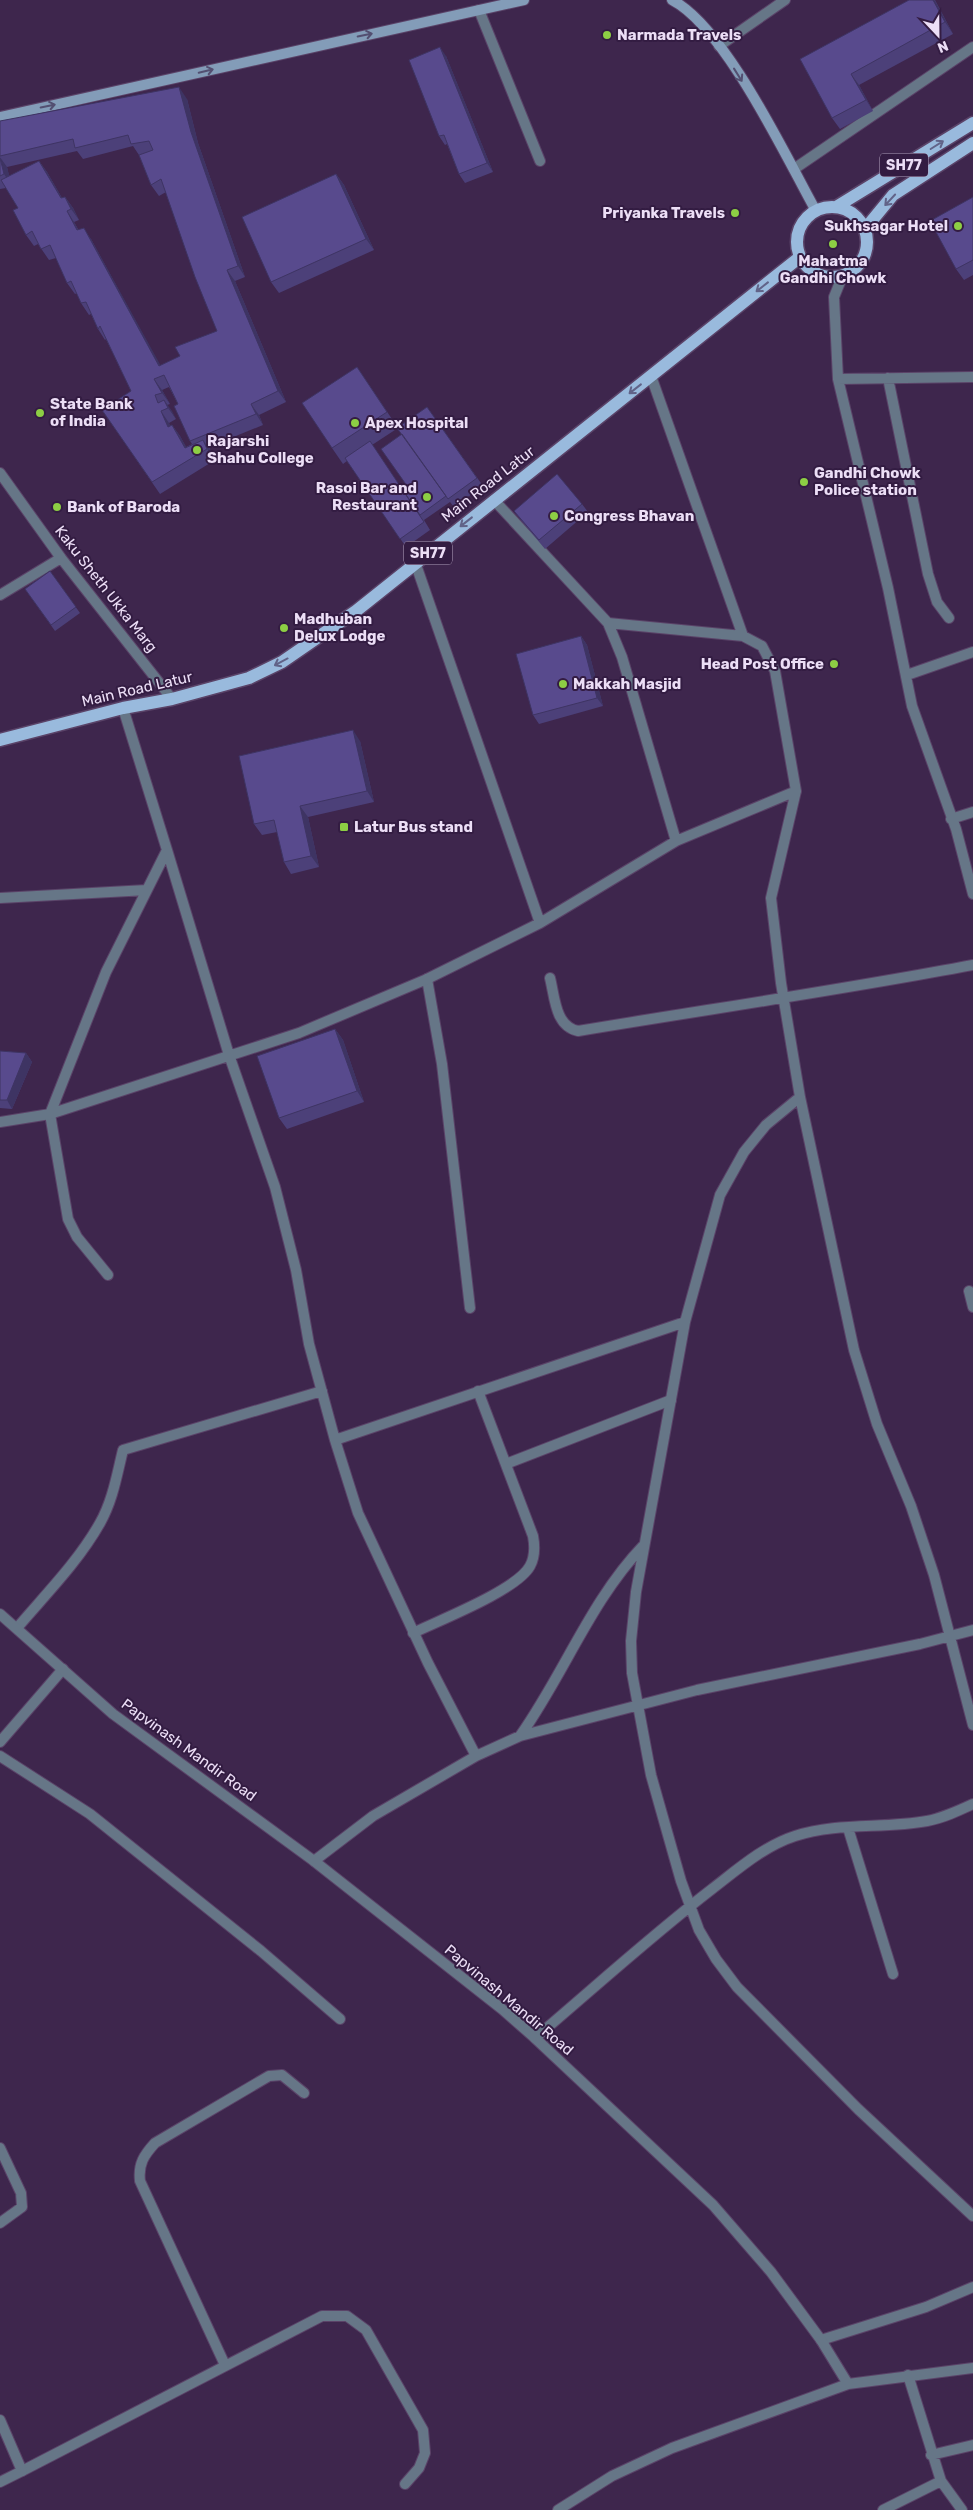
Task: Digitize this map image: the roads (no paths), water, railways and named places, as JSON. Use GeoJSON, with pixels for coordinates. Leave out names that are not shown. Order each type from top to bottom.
{"type":"FeatureCollection","features":[{"type":"Feature","properties":{"kind":"main road"},"geometry":{"type":"LineString","coordinates":[[0,116],[524,0]]}},
{"type":"Feature","properties":{"kind":"main road"},"geometry":{"type":"LineString","coordinates":[[672,0],[683,6],[719,46],[794,169],[816,211],[808,217],[798,232],[800,257],[810,270],[820,275],[843,275],[854,270],[866,250],[865,229],[859,220],[850,212],[836,207]]}},
{"type":"Feature","properties":{"kind":"main road","name":"SH77"},"geometry":{"type":"LineString","coordinates":[[816,211],[836,207],[973,123]]}},
{"type":"Feature","properties":{"kind":"main road","name":"SH77"},"geometry":{"type":"LineString","coordinates":[[865,229],[893,196],[973,143]]}},
{"type":"Feature","properties":{"kind":"main road","name":"Main Road Latur"},"geometry":{"type":"LineString","coordinates":[[0,740],[123,708],[172,699],[249,678],[282,662],[356,611],[415,562],[800,257]]}},
{"type":"Feature","properties":{"kind":"street"},"geometry":{"type":"LineString","coordinates":[[719,46],[786,0]]}},
{"type":"Feature","properties":{"kind":"street"},"geometry":{"type":"LineString","coordinates":[[479,10],[540,161]]}},
{"type":"Feature","properties":{"kind":"street"},"geometry":{"type":"LineString","coordinates":[[794,169],[973,47]]}},
{"type":"Feature","properties":{"kind":"street"},"geometry":{"type":"LineString","coordinates":[[843,275],[834,297],[838,379],[907,675],[912,706],[967,863],[973,894]]}},
{"type":"Feature","properties":{"kind":"street"},"geometry":{"type":"LineString","coordinates":[[651,376],[744,636]]}},
{"type":"Feature","properties":{"kind":"street"},"geometry":{"type":"LineString","coordinates":[[888,378],[928,574],[935,596],[949,618]]}},
{"type":"Feature","properties":{"kind":"street"},"geometry":{"type":"LineString","coordinates":[[838,379],[973,378]]}},
{"type":"Feature","properties":{"kind":"street","name":"Kaku Sheth Ukka Marg"},"geometry":{"type":"LineString","coordinates":[[0,473],[61,558],[172,699]]}},
{"type":"Feature","properties":{"kind":"street"},"geometry":{"type":"LineString","coordinates":[[494,500],[608,623],[622,657],[676,841]]}},
{"type":"Feature","properties":{"kind":"street"},"geometry":{"type":"LineString","coordinates":[[0,595],[61,558]]}},
{"type":"Feature","properties":{"kind":"street"},"geometry":{"type":"LineString","coordinates":[[415,562],[540,923]]}},
{"type":"Feature","properties":{"kind":"street"},"geometry":{"type":"LineString","coordinates":[[608,623],[744,636],[762,646],[775,671],[796,791],[770,898],[783,997],[800,1098],[854,1350],[877,1424],[911,1506],[952,1636],[962,1689],[973,1725]]}},
{"type":"Feature","properties":{"kind":"street"},"geometry":{"type":"LineString","coordinates":[[907,675],[973,652]]}},
{"type":"Feature","properties":{"kind":"street"},"geometry":{"type":"LineString","coordinates":[[123,708],[229,1055],[275,1187],[296,1270],[310,1344],[335,1440],[358,1513],[414,1632],[476,1756]]}},
{"type":"Feature","properties":{"kind":"street"},"geometry":{"type":"LineString","coordinates":[[0,1122],[50,1114],[299,1033],[427,980],[540,923],[676,841],[796,791]]}},
{"type":"Feature","properties":{"kind":"street"},"geometry":{"type":"LineString","coordinates":[[952,820],[973,812]]}},
{"type":"Feature","properties":{"kind":"street"},"geometry":{"type":"LineString","coordinates":[[108,1275],[77,1237],[68,1219],[50,1114],[106,972],[167,850]]}},
{"type":"Feature","properties":{"kind":"street"},"geometry":{"type":"LineString","coordinates":[[0,898],[147,890]]}},
{"type":"Feature","properties":{"kind":"street"},"geometry":{"type":"LineString","coordinates":[[550,978],[562,1023],[569,1029],[578,1031],[783,997],[866,986],[973,965]]}},
{"type":"Feature","properties":{"kind":"street"},"geometry":{"type":"LineString","coordinates":[[427,980],[442,1064],[470,1308]]}},
{"type":"Feature","properties":{"kind":"street"},"geometry":{"type":"LineString","coordinates":[[800,1098],[766,1125],[744,1152],[720,1195],[685,1322],[636,1592],[631,1641],[632,1673],[651,1775],[690,1906],[700,1930],[716,1959],[737,1987],[858,2109],[973,2216]]}},
{"type":"Feature","properties":{"kind":"street"},"geometry":{"type":"LineString","coordinates":[[968,1292],[973,1307]]}},
{"type":"Feature","properties":{"kind":"street"},"geometry":{"type":"LineString","coordinates":[[335,1440],[685,1322]]}},
{"type":"Feature","properties":{"kind":"street"},"geometry":{"type":"LineString","coordinates":[[17,1628],[80,1554],[101,1522],[114,1489],[123,1450],[322,1391]]}},
{"type":"Feature","properties":{"kind":"street"},"geometry":{"type":"LineString","coordinates":[[414,1632],[488,1597],[518,1579],[530,1567],[535,1550],[533,1536],[478,1391]]}},
{"type":"Feature","properties":{"kind":"street"},"geometry":{"type":"LineString","coordinates":[[506,1464],[671,1400]]}},
{"type":"Feature","properties":{"kind":"street"},"geometry":{"type":"LineString","coordinates":[[520,1736],[544,1702],[608,1590],[628,1562],[644,1545]]}},
{"type":"Feature","properties":{"kind":"street","name":"Papvinash Mandir Road"},"geometry":{"type":"LineString","coordinates":[[0,1614],[113,1714],[314,1861],[502,2009],[535,2038],[713,2205],[771,2272],[821,2340],[848,2384]]}},
{"type":"Feature","properties":{"kind":"street"},"geometry":{"type":"LineString","coordinates":[[314,1861],[373,1816],[476,1756],[520,1736],[637,1705],[973,1630]]}},
{"type":"Feature","properties":{"kind":"street"},"geometry":{"type":"LineString","coordinates":[[0,1742],[63,1669]]}},
{"type":"Feature","properties":{"kind":"street"},"geometry":{"type":"LineString","coordinates":[[0,1756],[90,1814],[261,1951],[340,2019]]}},
{"type":"Feature","properties":{"kind":"street"},"geometry":{"type":"LineString","coordinates":[[535,2038],[690,1906],[778,1842],[796,1835],[927,1821],[950,1815],[973,1804]]}},
{"type":"Feature","properties":{"kind":"street"},"geometry":{"type":"LineString","coordinates":[[848,1828],[893,1974]]}},
{"type":"Feature","properties":{"kind":"street"},"geometry":{"type":"LineString","coordinates":[[225,2365],[140,2181],[139,2171],[144,2155],[156,2143],[269,2076],[282,2075],[304,2094]]}},
{"type":"Feature","properties":{"kind":"street"},"geometry":{"type":"LineString","coordinates":[[0,2148],[21,2193],[22,2207],[0,2223]]}},
{"type":"Feature","properties":{"kind":"street"},"geometry":{"type":"LineString","coordinates":[[821,2340],[926,2307],[973,2288]]}},
{"type":"Feature","properties":{"kind":"street"},"geometry":{"type":"LineString","coordinates":[[0,2482],[322,2316],[347,2316],[357,2321],[366,2330],[423,2430],[425,2453],[419,2468],[404,2484]]}},
{"type":"Feature","properties":{"kind":"street"},"geometry":{"type":"LineString","coordinates":[[558,2510],[612,2476],[672,2448],[848,2384],[973,2368]]}},
{"type":"Feature","properties":{"kind":"street"},"geometry":{"type":"LineString","coordinates":[[908,2375],[931,2455],[941,2481],[962,2510]]}},
{"type":"Feature","properties":{"kind":"street"},"geometry":{"type":"LineString","coordinates":[[0,2420],[22,2471]]}},
{"type":"Feature","properties":{"kind":"street"},"geometry":{"type":"LineString","coordinates":[[931,2455],[973,2445]]}},
{"type":"Feature","properties":{"kind":"street"},"geometry":{"type":"LineString","coordinates":[[883,2510],[900,2507],[941,2481]]}},
{"type":"Feature","properties":{"kind":"place","name":"Narmada Travels"},"geometry":{"type":"Point","coordinates":[607,35]}},
{"type":"Feature","properties":{"kind":"place","name":"Priyanka Travels"},"geometry":{"type":"Point","coordinates":[735,213]}},
{"type":"Feature","properties":{"kind":"place","name":"Sukhsagar Hotel"},"geometry":{"type":"Point","coordinates":[958,226]}},
{"type":"Feature","properties":{"kind":"place","name":"Mahatma Gandhi Chowk"},"geometry":{"type":"Point","coordinates":[833,244]}},
{"type":"Feature","properties":{"kind":"place","name":"State Bank of India"},"geometry":{"type":"Point","coordinates":[40,413]}},
{"type":"Feature","properties":{"kind":"place","name":"Apex Hospital"},"geometry":{"type":"Point","coordinates":[355,423]}},
{"type":"Feature","properties":{"kind":"place","name":"Rajarshi Shahu College"},"geometry":{"type":"Point","coordinates":[197,450]}},
{"type":"Feature","properties":{"kind":"place","name":"Gandhi Chowk Police station"},"geometry":{"type":"Point","coordinates":[804,482]}},
{"type":"Feature","properties":{"kind":"place","name":"Rasoi Bar and Restaurant"},"geometry":{"type":"Point","coordinates":[427,497]}},
{"type":"Feature","properties":{"kind":"place","name":"Bank of Baroda"},"geometry":{"type":"Point","coordinates":[57,507]}},
{"type":"Feature","properties":{"kind":"place","name":"Congress Bhavan"},"geometry":{"type":"Point","coordinates":[554,516]}},
{"type":"Feature","properties":{"kind":"place","name":"Madhuban Delux Lodge"},"geometry":{"type":"Point","coordinates":[284,628]}},
{"type":"Feature","properties":{"kind":"place","name":"Head Post Office"},"geometry":{"type":"Point","coordinates":[834,664]}},
{"type":"Feature","properties":{"kind":"place","name":"Makkah Masjid"},"geometry":{"type":"Point","coordinates":[563,684]}},
{"type":"Feature","properties":{"kind":"place","name":"Latur Bus stand"},"geometry":{"type":"Point","coordinates":[344,827]}}]}
